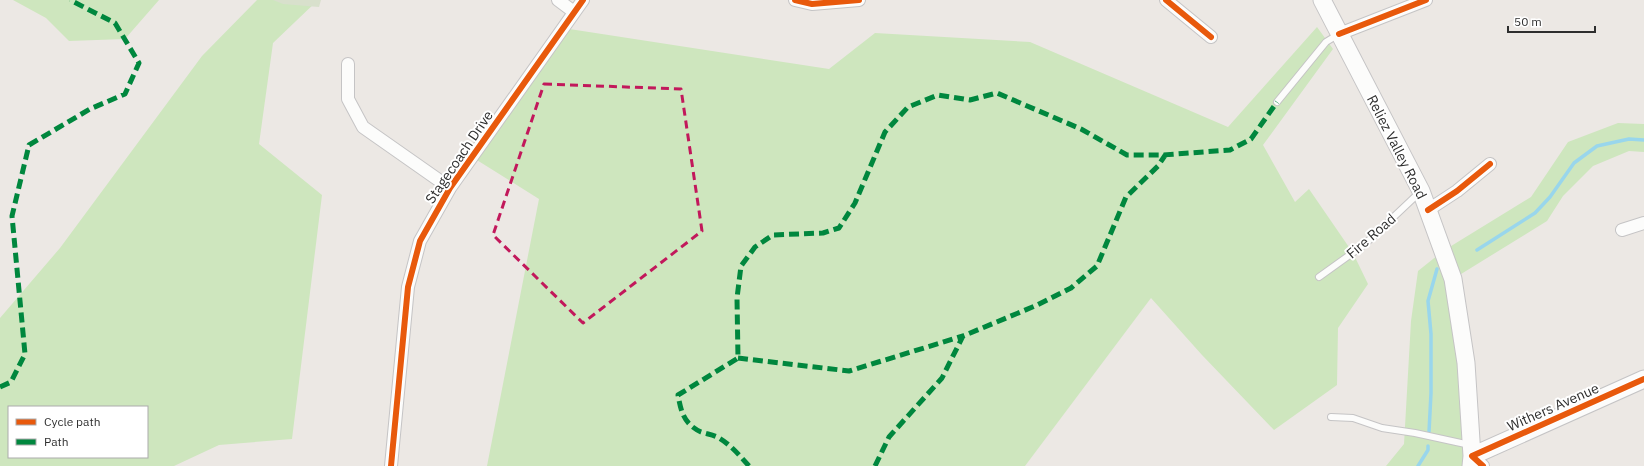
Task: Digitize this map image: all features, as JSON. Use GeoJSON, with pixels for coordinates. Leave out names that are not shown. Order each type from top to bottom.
{"type":"FeatureCollection","features":[{"type":"Feature","properties":{"kind":"main road","name":"Reliez Valley Road"},"geometry":{"type":"LineString","coordinates":[[1322,0],[1421,191],[1453,279],[1466,363],[1474,458]]}},
{"type":"Feature","properties":{"kind":"main road","name":"Withers Avenue"},"geometry":{"type":"LineString","coordinates":[[1474,458],[1644,379]]}},
{"type":"Feature","properties":{"kind":"street"},"geometry":{"type":"LineString","coordinates":[[558,0],[574,12]]}},
{"type":"Feature","properties":{"kind":"street","name":"Stagecoach Drive"},"geometry":{"type":"LineString","coordinates":[[391,466],[408,287],[420,241],[450,188],[583,0]]}},
{"type":"Feature","properties":{"kind":"street"},"geometry":{"type":"LineString","coordinates":[[795,0],[812,4],[860,0]]}},
{"type":"Feature","properties":{"kind":"street"},"geometry":{"type":"LineString","coordinates":[[1166,0],[1211,37]]}},
{"type":"Feature","properties":{"kind":"street"},"geometry":{"type":"LineString","coordinates":[[1339,34],[1426,0]]}},
{"type":"Feature","properties":{"kind":"street"},"geometry":{"type":"LineString","coordinates":[[348,64],[348,99],[363,127],[450,188]]}},
{"type":"Feature","properties":{"kind":"street"},"geometry":{"type":"LineString","coordinates":[[1428,210],[1457,191],[1490,164]]}},
{"type":"Feature","properties":{"kind":"street"},"geometry":{"type":"LineString","coordinates":[[1622,230],[1644,223]]}},
{"type":"Feature","properties":{"kind":"lane"},"geometry":{"type":"LineString","coordinates":[[1277,102],[1326,42],[1339,34]]}},
{"type":"Feature","properties":{"kind":"lane","name":"Fire Road"},"geometry":{"type":"LineString","coordinates":[[1319,277],[1365,244],[1421,191]]}},
{"type":"Feature","properties":{"kind":"lane"},"geometry":{"type":"LineString","coordinates":[[1331,417],[1352,418],[1382,428],[1415,433],[1474,458]]}},
{"type":"Feature","properties":{"kind":"highlighted area"},"geometry":{"type":"Polygon","coordinates":[[[544,84],[681,89],[702,231],[583,323],[493,235],[544,84]]]}},
{"type":"Feature","properties":{"kind":"green space"},"geometry":{"type":"Polygon","coordinates":[[[13,0],[159,0],[125,39],[69,41],[46,18],[13,0]]]}},
{"type":"Feature","properties":{"kind":"green space"},"geometry":{"type":"Polygon","coordinates":[[[257,0],[318,0],[273,43],[259,144],[322,195],[292,439],[219,445],[174,466],[0,466],[0,318],[60,248],[202,56],[257,0]]]}},
{"type":"Feature","properties":{"kind":"green space"},"geometry":{"type":"Polygon","coordinates":[[[273,0],[321,0],[319,7],[283,4],[273,0]]]}},
{"type":"Feature","properties":{"kind":"green space"},"geometry":{"type":"Polygon","coordinates":[[[1317,27],[1333,49],[1263,145],[1295,202],[1309,189],[1353,253],[1368,284],[1338,328],[1337,385],[1274,430],[1202,355],[1151,298],[1025,466],[487,466],[539,199],[472,157],[563,28],[829,69],[875,33],[1030,42],[1228,127],[1317,27]]]}},
{"type":"Feature","properties":{"kind":"green space"},"geometry":{"type":"Polygon","coordinates":[[[1618,123],[1644,124],[1644,152],[1629,151],[1593,166],[1563,196],[1547,221],[1453,279],[1471,466],[1386,466],[1404,444],[1411,321],[1418,271],[1443,251],[1531,197],[1568,142],[1618,123]]]}},
{"type":"Feature","properties":{"kind":"waterway"},"geometry":{"type":"LineString","coordinates":[[1477,250],[1535,213],[1550,197],[1574,163],[1597,146],[1629,139],[1644,140]]}},
{"type":"Feature","properties":{"kind":"waterway"},"geometry":{"type":"LineString","coordinates":[[1429,432],[1431,393],[1431,334],[1428,301],[1437,269]]}},
{"type":"Feature","properties":{"kind":"waterway"},"geometry":{"type":"LineString","coordinates":[[1418,466],[1428,450],[1428,446]]}},
{"type":"Feature","properties":{"kind":"marked path"},"geometry":{"type":"LineString","coordinates":[[0,387],[11,382],[25,354],[12,216],[29,145],[90,109],[125,94],[139,63],[115,23],[70,0]]}},
{"type":"Feature","properties":{"kind":"marked path"},"geometry":{"type":"LineString","coordinates":[[749,466],[735,451],[719,438],[695,429],[684,417],[680,407],[678,395],[738,358],[737,298],[741,266],[755,247],[773,235],[823,233],[839,228],[855,203],[885,132],[908,107],[938,95],[970,100],[997,93],[1081,129],[1127,155],[1162,155],[1230,150],[1251,139],[1277,102]]}},
{"type":"Feature","properties":{"kind":"marked path"},"geometry":{"type":"LineString","coordinates":[[875,466],[889,437],[942,378],[963,336],[1035,306],[1071,288],[1097,266],[1126,197],[1158,166],[1166,154]]}},
{"type":"Feature","properties":{"kind":"marked path"},"geometry":{"type":"LineString","coordinates":[[738,358],[849,371],[963,336]]}},
{"type":"Feature","properties":{"kind":"cycle path"},"geometry":{"type":"LineString","coordinates":[[391,466],[408,287],[420,241],[450,188],[583,0]]}},
{"type":"Feature","properties":{"kind":"cycle path"},"geometry":{"type":"LineString","coordinates":[[795,0],[812,4],[859,0]]}},
{"type":"Feature","properties":{"kind":"cycle path"},"geometry":{"type":"LineString","coordinates":[[1166,0],[1211,37]]}},
{"type":"Feature","properties":{"kind":"cycle path"},"geometry":{"type":"LineString","coordinates":[[1339,34],[1426,0]]}},
{"type":"Feature","properties":{"kind":"cycle path"},"geometry":{"type":"LineString","coordinates":[[1428,210],[1457,191],[1490,164]]}},
{"type":"Feature","properties":{"kind":"cycle path"},"geometry":{"type":"LineString","coordinates":[[1483,466],[1472,456],[1644,379]]}}]}
